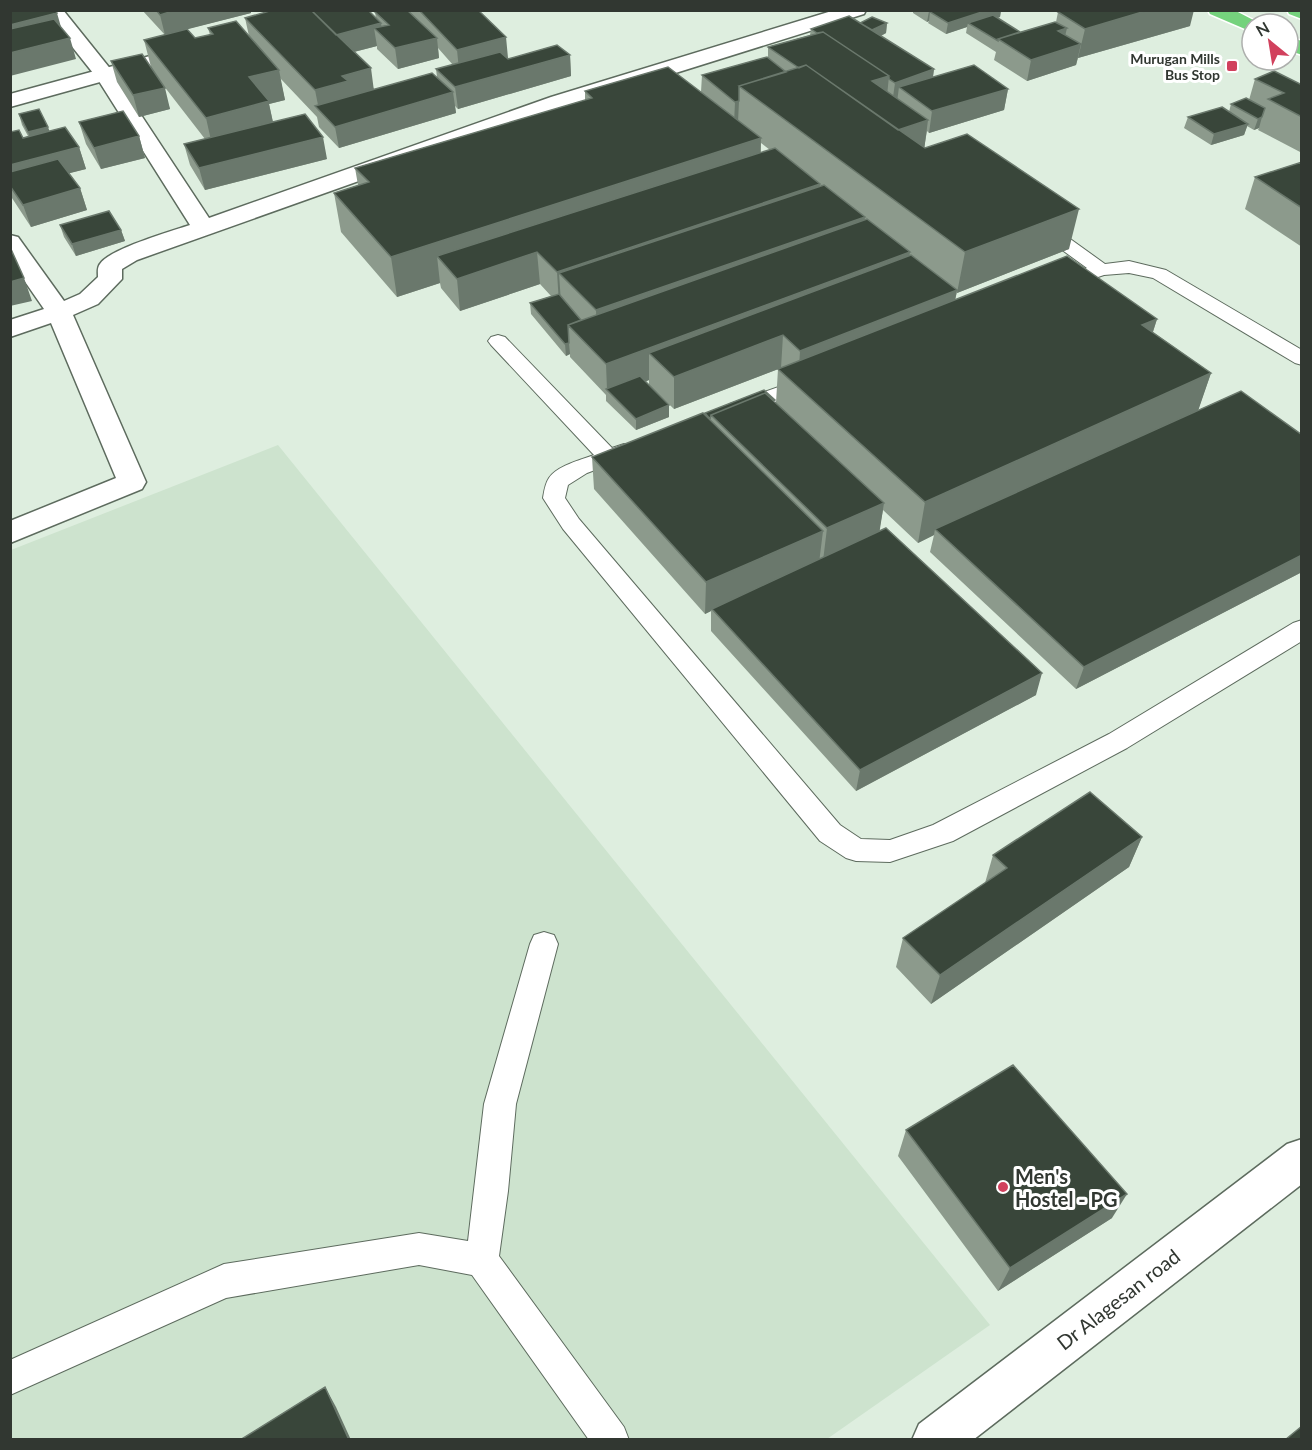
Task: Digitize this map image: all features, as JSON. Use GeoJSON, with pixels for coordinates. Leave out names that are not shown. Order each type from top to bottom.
{"type":"FeatureCollection","features":[{"type":"Feature","properties":{"kind":"highway"},"geometry":{"type":"LineString","coordinates":[[1217,10],[1240,21]]}},
{"type":"Feature","properties":{"kind":"highway"},"geometry":{"type":"LineString","coordinates":[[1296,10],[1302,13]]}},
{"type":"Feature","properties":{"kind":"street"},"geometry":{"type":"LineString","coordinates":[[52,10],[105,75],[203,227]]}},
{"type":"Feature","properties":{"kind":"street"},"geometry":{"type":"LineString","coordinates":[[10,329],[89,299],[110,279],[110,266],[128,255],[559,102],[857,10]]}},
{"type":"Feature","properties":{"kind":"street"},"geometry":{"type":"LineString","coordinates":[[10,101],[218,44]]}},
{"type":"Feature","properties":{"kind":"street"},"geometry":{"type":"LineString","coordinates":[[10,242],[59,312],[132,482],[10,533]]}},
{"type":"Feature","properties":{"kind":"street","name":"Dr Alagesan road"},"geometry":{"type":"LineString","coordinates":[[935,1440],[1302,1158]]}},
{"type":"Feature","properties":{"kind":"lane"},"geometry":{"type":"LineString","coordinates":[[1026,215],[1101,270]]}},
{"type":"Feature","properties":{"kind":"lane"},"geometry":{"type":"LineString","coordinates":[[1041,291],[1101,270],[1129,267],[1159,274],[1299,355]]}},
{"type":"Feature","properties":{"kind":"lane"},"geometry":{"type":"LineString","coordinates":[[498,341],[608,457]]}},
{"type":"Feature","properties":{"kind":"lane"},"geometry":{"type":"LineString","coordinates":[[718,416],[829,374]]}},
{"type":"Feature","properties":{"kind":"lane"},"geometry":{"type":"LineString","coordinates":[[641,444],[579,468],[558,481],[554,498],[571,524],[830,833],[856,850],[890,851],[943,832],[1118,741],[1302,628]]}},
{"type":"Feature","properties":{"kind":"lane"},"geometry":{"type":"LineString","coordinates":[[544,944],[500,1104],[492,1191],[482,1260],[612,1440]]}},
{"type":"Feature","properties":{"kind":"lane"},"geometry":{"type":"LineString","coordinates":[[10,1378],[224,1281],[419,1249],[482,1260]]}},
{"type":"Feature","properties":{"kind":"shaded area"},"geometry":{"type":"Polygon","coordinates":[[[278,445],[990,1325],[827,1439],[11,1440],[11,550],[278,445]]]}},
{"type":"Feature","properties":{"kind":"building"},"geometry":{"type":"Polygon","coordinates":[[[10,10],[55,10],[57,13],[10,25],[10,10]]]}},
{"type":"Feature","properties":{"kind":"building"},"geometry":{"type":"Polygon","coordinates":[[[156,10],[176,10],[160,15],[156,10]]]}},
{"type":"Feature","properties":{"kind":"building"},"geometry":{"type":"Polygon","coordinates":[[[273,10],[311,10],[371,68],[342,76],[348,81],[315,90],[245,18],[273,10]]]}},
{"type":"Feature","properties":{"kind":"building"},"geometry":{"type":"Polygon","coordinates":[[[311,10],[368,10],[381,23],[336,35],[311,10]]]}},
{"type":"Feature","properties":{"kind":"building"},"geometry":{"type":"Polygon","coordinates":[[[407,10],[437,38],[395,48],[374,28],[389,25],[375,12],[407,10]]]}},
{"type":"Feature","properties":{"kind":"building"},"geometry":{"type":"Polygon","coordinates":[[[419,10],[478,10],[506,37],[457,50],[419,10]]]}},
{"type":"Feature","properties":{"kind":"building"},"geometry":{"type":"Polygon","coordinates":[[[935,10],[988,10],[948,23],[930,12],[935,10]]]}},
{"type":"Feature","properties":{"kind":"building"},"geometry":{"type":"Polygon","coordinates":[[[1062,10],[1149,10],[1085,29],[1058,12],[1062,10]]]}},
{"type":"Feature","properties":{"kind":"building"},"geometry":{"type":"Polygon","coordinates":[[[993,15],[1020,32],[998,39],[998,41],[968,23],[993,15]]]}},
{"type":"Feature","properties":{"kind":"building"},"geometry":{"type":"Polygon","coordinates":[[[849,16],[934,69],[895,83],[889,79],[889,76],[823,32],[817,33],[811,29],[849,16]]]}},
{"type":"Feature","properties":{"kind":"building"},"geometry":{"type":"Polygon","coordinates":[[[872,17],[887,23],[872,30],[860,23],[872,17]]]}},
{"type":"Feature","properties":{"kind":"building"},"geometry":{"type":"Polygon","coordinates":[[[54,19],[70,38],[10,53],[10,29],[54,19]]]}},
{"type":"Feature","properties":{"kind":"building"},"geometry":{"type":"Polygon","coordinates":[[[236,21],[279,70],[249,77],[269,101],[206,118],[144,40],[187,29],[195,38],[213,34],[208,28],[236,21]]]}},
{"type":"Feature","properties":{"kind":"building"},"geometry":{"type":"Polygon","coordinates":[[[1055,22],[1067,28],[1058,31],[1081,44],[1031,60],[998,39],[1055,22]]]}},
{"type":"Feature","properties":{"kind":"building"},"geometry":{"type":"Polygon","coordinates":[[[823,32],[889,76],[872,81],[928,120],[898,130],[806,65],[799,68],[768,47],[823,32]]]}},
{"type":"Feature","properties":{"kind":"building"},"geometry":{"type":"Polygon","coordinates":[[[557,45],[570,55],[455,87],[436,69],[500,52],[508,59],[557,45]]]}},
{"type":"Feature","properties":{"kind":"building"},"geometry":{"type":"Polygon","coordinates":[[[142,54],[165,88],[133,95],[111,61],[142,54]]]}},
{"type":"Feature","properties":{"kind":"building"},"geometry":{"type":"Polygon","coordinates":[[[767,57],[786,72],[739,86],[739,101],[735,102],[702,75],[767,57]]]}},
{"type":"Feature","properties":{"kind":"building"},"geometry":{"type":"Polygon","coordinates":[[[806,65],[925,148],[967,134],[1079,209],[965,252],[739,86],[806,65]]]}},
{"type":"Feature","properties":{"kind":"building"},"geometry":{"type":"Polygon","coordinates":[[[974,65],[1008,89],[932,111],[899,87],[974,65]]]}},
{"type":"Feature","properties":{"kind":"building"},"geometry":{"type":"Polygon","coordinates":[[[668,67],[761,138],[391,257],[334,193],[369,182],[355,168],[592,98],[585,91],[668,67]]]}},
{"type":"Feature","properties":{"kind":"building"},"geometry":{"type":"Polygon","coordinates":[[[1276,72],[1302,84],[1302,117],[1268,99],[1284,93],[1255,79],[1276,72]]]}},
{"type":"Feature","properties":{"kind":"building"},"geometry":{"type":"Polygon","coordinates":[[[432,73],[453,92],[335,127],[315,106],[432,73]]]}},
{"type":"Feature","properties":{"kind":"building"},"geometry":{"type":"Polygon","coordinates":[[[1246,98],[1265,108],[1262,117],[1258,119],[1231,104],[1246,98]]]}},
{"type":"Feature","properties":{"kind":"building"},"geometry":{"type":"Polygon","coordinates":[[[1222,107],[1248,124],[1214,134],[1188,117],[1222,107]]]}},
{"type":"Feature","properties":{"kind":"building"},"geometry":{"type":"Polygon","coordinates":[[[39,109],[48,127],[28,132],[19,114],[39,109]]]}},
{"type":"Feature","properties":{"kind":"building"},"geometry":{"type":"Polygon","coordinates":[[[123,111],[139,136],[94,148],[79,122],[123,111]]]}},
{"type":"Feature","properties":{"kind":"building"},"geometry":{"type":"Polygon","coordinates":[[[305,114],[323,137],[199,168],[184,144],[305,114]]]}},
{"type":"Feature","properties":{"kind":"building"},"geometry":{"type":"Polygon","coordinates":[[[65,127],[79,147],[10,165],[10,132],[19,130],[23,138],[65,127]]]}},
{"type":"Feature","properties":{"kind":"building"},"geometry":{"type":"Polygon","coordinates":[[[775,148],[820,184],[557,272],[537,252],[457,279],[437,256],[775,148]]]}},
{"type":"Feature","properties":{"kind":"building"},"geometry":{"type":"Polygon","coordinates":[[[58,159],[80,188],[23,205],[10,186],[10,172],[58,159]]]}},
{"type":"Feature","properties":{"kind":"building"},"geometry":{"type":"Polygon","coordinates":[[[1302,162],[1302,208],[1255,177],[1302,162]]]}},
{"type":"Feature","properties":{"kind":"building"},"geometry":{"type":"Polygon","coordinates":[[[824,185],[865,217],[596,310],[559,273],[824,185]]]}},
{"type":"Feature","properties":{"kind":"building"},"geometry":{"type":"Polygon","coordinates":[[[109,211],[121,230],[72,244],[60,225],[109,211]]]}},
{"type":"Feature","properties":{"kind":"building"},"geometry":{"type":"Polygon","coordinates":[[[867,219],[910,252],[606,364],[568,325],[867,219]]]}},
{"type":"Feature","properties":{"kind":"building"},"geometry":{"type":"Polygon","coordinates":[[[10,247],[24,278],[10,282],[10,247]]]}},
{"type":"Feature","properties":{"kind":"building"},"geometry":{"type":"Polygon","coordinates":[[[911,255],[957,290],[800,351],[783,335],[674,377],[649,353],[911,255]]]}},
{"type":"Feature","properties":{"kind":"building"},"geometry":{"type":"Polygon","coordinates":[[[1067,256],[1157,319],[1142,325],[1211,373],[925,502],[778,369],[1067,256]]]}},
{"type":"Feature","properties":{"kind":"building"},"geometry":{"type":"Polygon","coordinates":[[[559,294],[581,320],[568,325],[569,343],[565,344],[530,303],[559,294]]]}},
{"type":"Feature","properties":{"kind":"building"},"geometry":{"type":"Polygon","coordinates":[[[640,376],[669,405],[636,419],[606,389],[640,376]]]}},
{"type":"Feature","properties":{"kind":"building"},"geometry":{"type":"Polygon","coordinates":[[[764,390],[774,401],[765,393],[711,415],[710,419],[705,413],[764,390]]]}},
{"type":"Feature","properties":{"kind":"building"},"geometry":{"type":"Polygon","coordinates":[[[1241,391],[1302,435],[1302,555],[1084,667],[935,529],[1241,391]]]}},
{"type":"Feature","properties":{"kind":"building"},"geometry":{"type":"Polygon","coordinates":[[[765,393],[884,503],[827,528],[711,415],[765,393]]]}},
{"type":"Feature","properties":{"kind":"building"},"geometry":{"type":"Polygon","coordinates":[[[703,413],[823,531],[706,582],[592,457],[703,413]]]}},
{"type":"Feature","properties":{"kind":"building"},"geometry":{"type":"Polygon","coordinates":[[[886,528],[1042,673],[860,770],[712,609],[886,528]]]}},
{"type":"Feature","properties":{"kind":"building"},"geometry":{"type":"Polygon","coordinates":[[[1090,792],[1142,837],[940,975],[903,938],[1007,868],[993,855],[1090,792]]]}},
{"type":"Feature","properties":{"kind":"building","name":"Men's Hostel - PG"},"geometry":{"type":"Polygon","coordinates":[[[1013,1065],[1127,1194],[1010,1268],[906,1130],[1013,1065]]]}},
{"type":"Feature","properties":{"kind":"building"},"geometry":{"type":"Polygon","coordinates":[[[325,1387],[349,1440],[240,1440],[325,1387]]]}},
{"type":"Feature","properties":{"kind":"building"},"geometry":{"type":"Polygon","coordinates":[[[1302,1426],[1302,1440],[1285,1440],[1302,1426]]]}},
{"type":"Feature","properties":{"kind":"place","name":"Murugan Mills Bus Stop"},"geometry":{"type":"Point","coordinates":[1232,66]}},
{"type":"Feature","properties":{"kind":"place","name":"Men's Hostel - PG"},"geometry":{"type":"Point","coordinates":[1003,1187]}}]}
